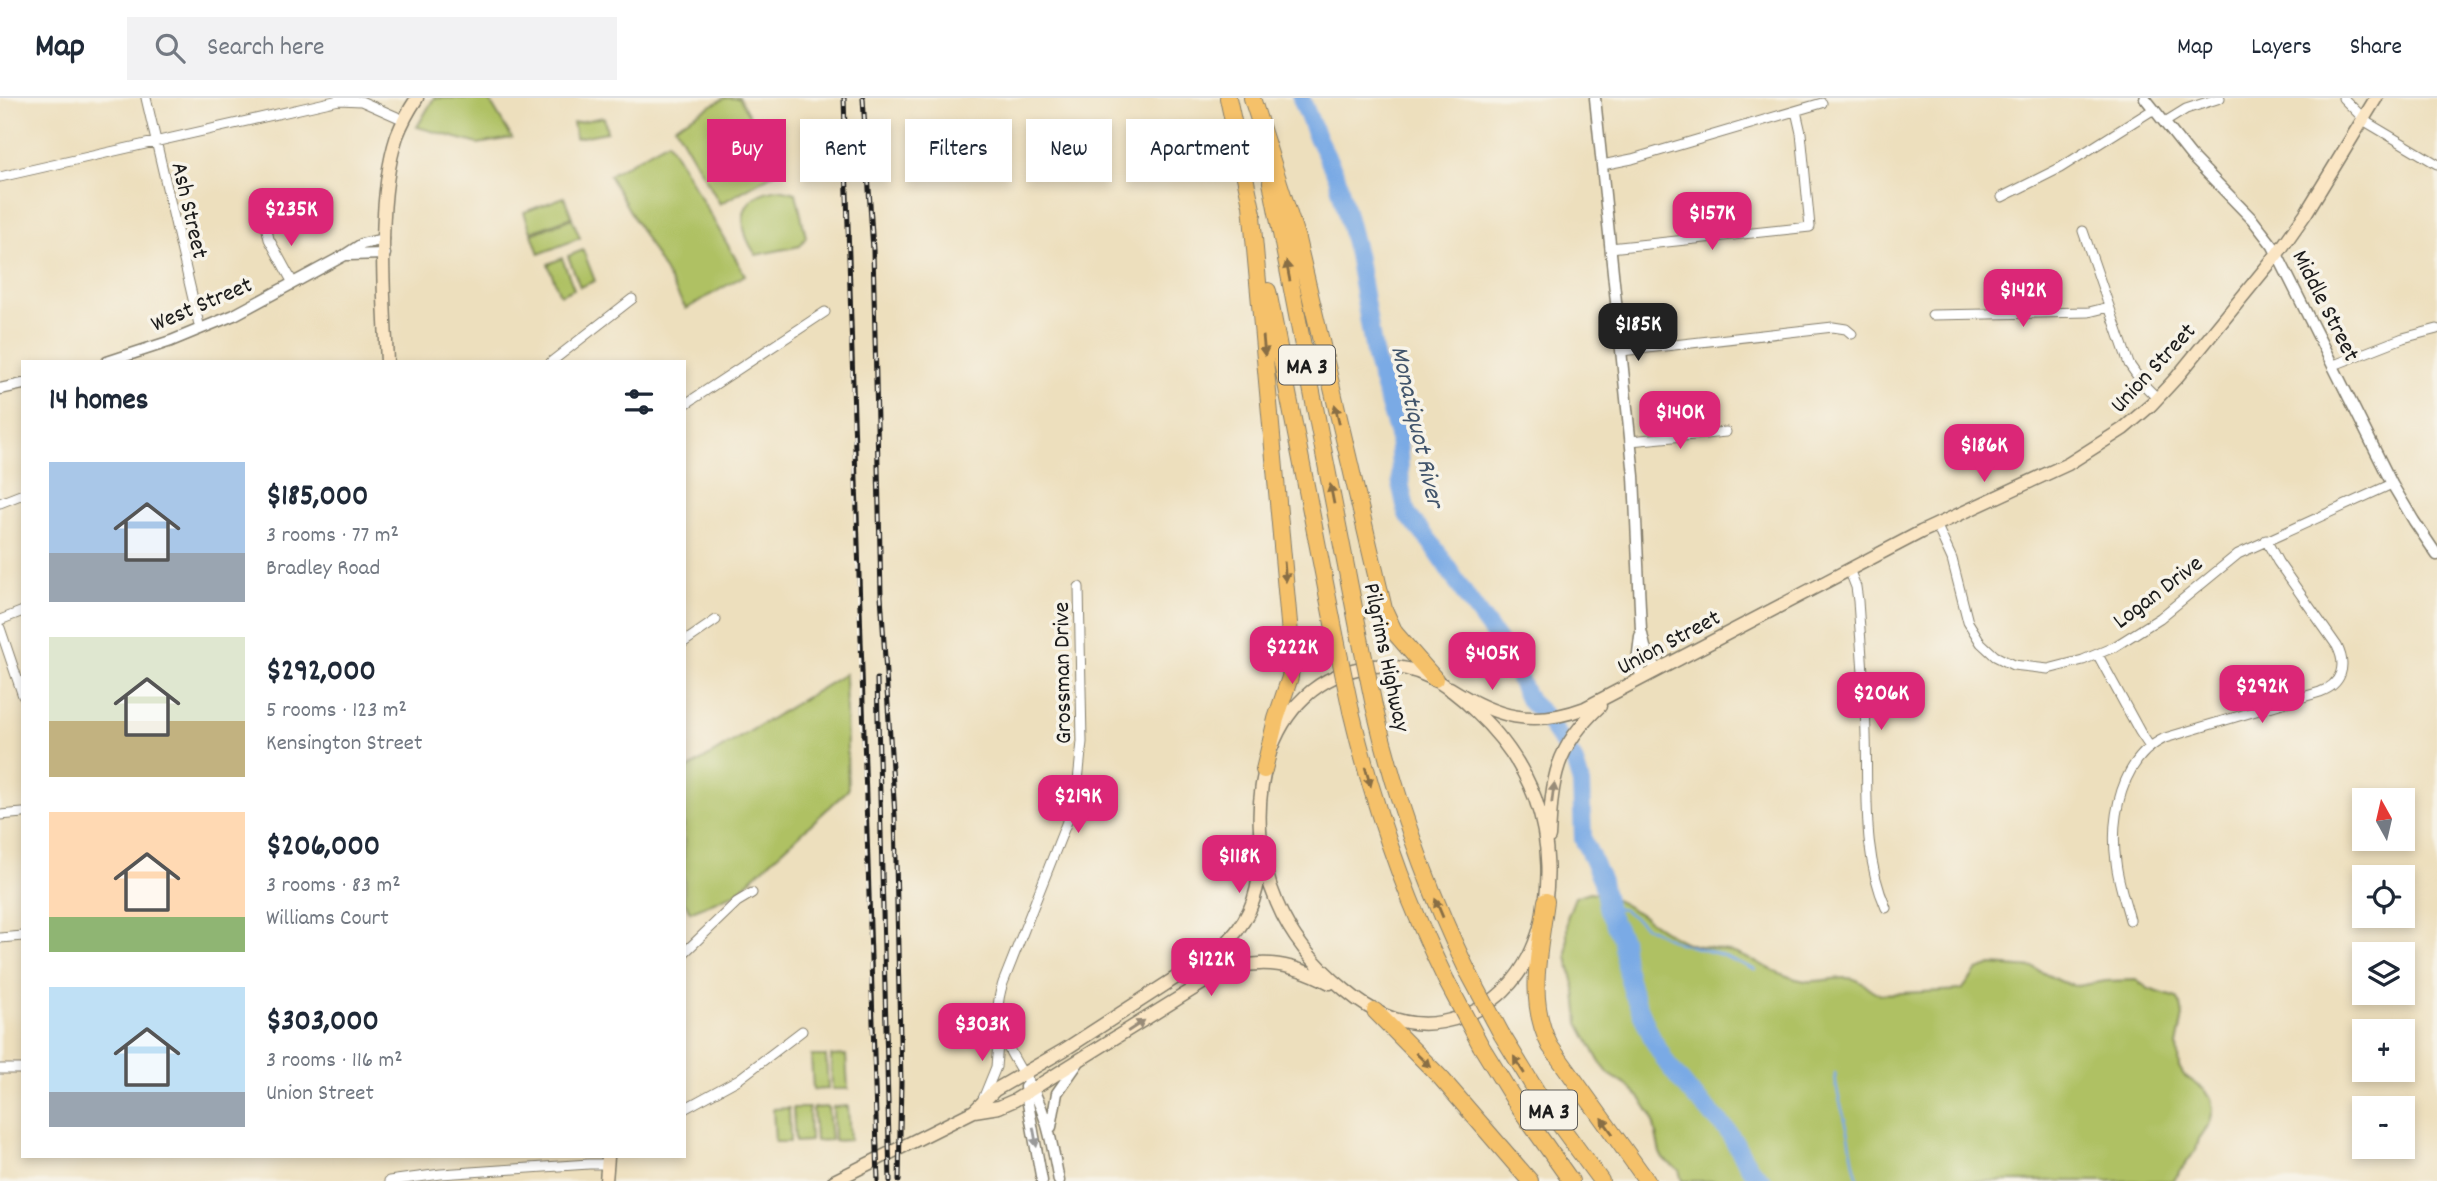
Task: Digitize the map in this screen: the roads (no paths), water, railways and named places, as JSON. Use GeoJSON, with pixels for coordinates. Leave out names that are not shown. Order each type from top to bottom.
{"type":"FeatureCollection","features":[{"type":"Feature","properties":{"kind":"highway","name":"Pilgrims Highway"},"geometry":{"type":"LineString","coordinates":[[1228,98],[1336,639],[1366,771],[1414,911],[1446,980],[1481,1046],[1518,1106],[1571,1181]]}},
{"type":"Feature","properties":{"kind":"highway","name":"Pilgrims Highway"},"geometry":{"type":"LineString","coordinates":[[1252,98],[1270,175],[1359,633],[1390,772],[1414,845],[1445,924],[1467,970],[1502,1035],[1543,1102],[1601,1181]]}},
{"type":"Feature","properties":{"kind":"highway"},"geometry":{"type":"LineString","coordinates":[[1252,98],[1297,239],[1384,609],[1400,639],[1435,678]]}},
{"type":"Feature","properties":{"kind":"highway"},"geometry":{"type":"LineString","coordinates":[[1251,205],[1292,656],[1290,677],[1276,719],[1264,770]]}},
{"type":"Feature","properties":{"kind":"highway"},"geometry":{"type":"LineString","coordinates":[[1546,901],[1536,988],[1541,1026],[1550,1046],[1647,1181]]}},
{"type":"Feature","properties":{"kind":"highway"},"geometry":{"type":"LineString","coordinates":[[1375,1011],[1441,1078],[1530,1181]]}},
{"type":"Feature","properties":{"kind":"main road"},"geometry":{"type":"LineString","coordinates":[[387,360],[384,239],[388,173],[404,120],[417,98]]}},
{"type":"Feature","properties":{"kind":"main road","name":"Union Street"},"geometry":{"type":"LineString","coordinates":[[1450,688],[1488,708],[1525,719],[1567,715],[1609,697],[1936,524],[2077,459],[2117,433],[2158,398],[2277,253],[2306,213],[2376,98]]}},
{"type":"Feature","properties":{"kind":"main road"},"geometry":{"type":"LineString","coordinates":[[834,1181],[977,1107],[995,1090],[1207,958],[1233,937],[1247,917],[1256,895],[1260,866],[1259,806],[1264,770],[1271,748],[1284,722],[1308,694],[1324,681],[1352,670],[1382,665],[1409,668],[1435,678],[1450,688],[1492,728],[1522,771],[1538,808],[1548,865],[1546,901],[1541,926],[1527,960],[1515,978],[1493,1001],[1463,1016],[1430,1023],[1409,1023],[1375,1011],[1317,976],[1290,966],[1266,962],[1244,964],[1211,978],[1030,1092],[999,1107],[977,1107]]}},
{"type":"Feature","properties":{"kind":"main road","name":"Union Street"},"geometry":{"type":"LineString","coordinates":[[1548,865],[1549,826],[1556,769],[1562,751],[1575,731],[1609,697]]}},
{"type":"Feature","properties":{"kind":"main road"},"geometry":{"type":"LineString","coordinates":[[1260,836],[1269,883],[1285,920],[1317,964],[1353,997]]}},
{"type":"Feature","properties":{"kind":"main road"},"geometry":{"type":"LineString","coordinates":[[606,1181],[608,1161]]}},
{"type":"Feature","properties":{"kind":"street","name":"Ash Street"},"geometry":{"type":"LineString","coordinates":[[146,98],[200,329]]}},
{"type":"Feature","properties":{"kind":"street"},"geometry":{"type":"LineString","coordinates":[[0,177],[348,98],[404,120]]}},
{"type":"Feature","properties":{"kind":"street"},"geometry":{"type":"LineString","coordinates":[[1595,98],[1636,503],[1641,630],[1643,642],[1656,670]]}},
{"type":"Feature","properties":{"kind":"street","name":"Middle Street"},"geometry":{"type":"LineString","coordinates":[[2145,98],[2206,172],[2252,219],[2277,253],[2392,484],[2437,555]]}},
{"type":"Feature","properties":{"kind":"street"},"geometry":{"type":"LineString","coordinates":[[2165,122],[2186,109],[2220,98]]}},
{"type":"Feature","properties":{"kind":"street"},"geometry":{"type":"LineString","coordinates":[[2343,98],[2363,119],[2437,164]]}},
{"type":"Feature","properties":{"kind":"street"},"geometry":{"type":"LineString","coordinates":[[1602,165],[1623,162],[1822,103]]}},
{"type":"Feature","properties":{"kind":"street"},"geometry":{"type":"LineString","coordinates":[[2002,197],[2060,169],[2154,109]]}},
{"type":"Feature","properties":{"kind":"street"},"geometry":{"type":"LineString","coordinates":[[1611,248],[1810,227],[1801,133],[1796,111]]}},
{"type":"Feature","properties":{"kind":"street"},"geometry":{"type":"LineString","coordinates":[[265,220],[269,239],[293,284]]}},
{"type":"Feature","properties":{"kind":"street"},"geometry":{"type":"LineString","coordinates":[[2083,231],[2129,364],[2143,384],[2158,398]]}},
{"type":"Feature","properties":{"kind":"street","name":"West Street"},"geometry":{"type":"LineString","coordinates":[[113,360],[200,329],[243,310],[362,244],[384,239]]}},
{"type":"Feature","properties":{"kind":"street","name":"West Street"},"geometry":{"type":"LineString","coordinates":[[345,255],[384,254]]}},
{"type":"Feature","properties":{"kind":"street"},"geometry":{"type":"LineString","coordinates":[[554,360],[632,299]]}},
{"type":"Feature","properties":{"kind":"street"},"geometry":{"type":"LineString","coordinates":[[1933,315],[2089,312],[2109,307]]}},
{"type":"Feature","properties":{"kind":"street"},"geometry":{"type":"LineString","coordinates":[[686,404],[825,312]]}},
{"type":"Feature","properties":{"kind":"street"},"geometry":{"type":"LineString","coordinates":[[1621,351],[1833,327],[1846,329],[1852,334]]}},
{"type":"Feature","properties":{"kind":"street"},"geometry":{"type":"LineString","coordinates":[[2334,365],[2380,346],[2437,329]]}},
{"type":"Feature","properties":{"kind":"street"},"geometry":{"type":"LineString","coordinates":[[0,389],[21,384]]}},
{"type":"Feature","properties":{"kind":"street"},"geometry":{"type":"LineString","coordinates":[[1630,441],[1726,432]]}},
{"type":"Feature","properties":{"kind":"street","name":"Logan Drive"},"geometry":{"type":"LineString","coordinates":[[1936,524],[1952,559],[1968,622],[1980,643],[2013,665],[2041,669],[2063,666],[2098,655],[2144,629],[2231,558],[2392,484]]}},
{"type":"Feature","properties":{"kind":"street"},"geometry":{"type":"LineString","coordinates":[[0,503],[21,495]]}},
{"type":"Feature","properties":{"kind":"street"},"geometry":{"type":"LineString","coordinates":[[2130,920],[2116,863],[2116,816],[2130,771],[2150,747],[2171,736],[2320,692],[2330,688],[2338,680],[2343,666],[2337,646],[2278,562],[2266,540]]}},
{"type":"Feature","properties":{"kind":"street"},"geometry":{"type":"LineString","coordinates":[[1849,569],[1858,601],[1870,850],[1875,882],[1886,908]]}},
{"type":"Feature","properties":{"kind":"street","name":"Grossman Drive"},"geometry":{"type":"LineString","coordinates":[[1023,1074],[999,1027],[998,1002],[1003,982],[1077,790],[1082,742],[1079,587]]}},
{"type":"Feature","properties":{"kind":"street"},"geometry":{"type":"LineString","coordinates":[[0,620],[21,612]]}},
{"type":"Feature","properties":{"kind":"street"},"geometry":{"type":"LineString","coordinates":[[686,641],[716,620]]}},
{"type":"Feature","properties":{"kind":"street"},"geometry":{"type":"LineString","coordinates":[[0,628],[21,690]]}},
{"type":"Feature","properties":{"kind":"street"},"geometry":{"type":"LineString","coordinates":[[1641,630],[1637,662],[1642,678]]}},
{"type":"Feature","properties":{"kind":"street"},"geometry":{"type":"LineString","coordinates":[[2098,655],[2150,747]]}},
{"type":"Feature","properties":{"kind":"street"},"geometry":{"type":"LineString","coordinates":[[0,815],[21,813]]}},
{"type":"Feature","properties":{"kind":"street"},"geometry":{"type":"LineString","coordinates":[[686,951],[737,902],[752,893]]}},
{"type":"Feature","properties":{"kind":"street"},"geometry":{"type":"LineString","coordinates":[[0,938],[21,936]]}},
{"type":"Feature","properties":{"kind":"street"},"geometry":{"type":"LineString","coordinates":[[977,1107],[996,1067],[999,1027]]}},
{"type":"Feature","properties":{"kind":"street"},"geometry":{"type":"LineString","coordinates":[[686,1108],[739,1079],[802,1031]]}},
{"type":"Feature","properties":{"kind":"street"},"geometry":{"type":"LineString","coordinates":[[1052,1144],[1055,1099],[1060,1086],[1079,1062]]}},
{"type":"Feature","properties":{"kind":"street"},"geometry":{"type":"LineString","coordinates":[[0,1069],[21,1069]]}},
{"type":"Feature","properties":{"kind":"street"},"geometry":{"type":"LineString","coordinates":[[1023,1074],[1046,1119],[1059,1181]]}},
{"type":"Feature","properties":{"kind":"street"},"geometry":{"type":"LineString","coordinates":[[1030,1092],[1042,1181]]}},
{"type":"Feature","properties":{"kind":"street"},"geometry":{"type":"LineString","coordinates":[[389,1181],[608,1161]]}},
{"type":"Feature","properties":{"kind":"waterway","name":"Monatiquot River"},"geometry":{"type":"LineString","coordinates":[[1301,98],[1337,177],[1357,254],[1375,358],[1398,435],[1401,487],[1407,514],[1432,544],[1507,653],[1529,701],[1542,713],[1574,760],[1581,783],[1583,839],[1602,881],[1608,911],[1622,939],[1632,991],[1653,1040],[1668,1065],[1727,1130],[1750,1168],[1763,1181]]}},
{"type":"Feature","properties":{"kind":"waterway"},"geometry":{"type":"LineString","coordinates":[[1606,906],[1624,910],[1645,926],[1676,942],[1722,955],[1755,970]]}},
{"type":"Feature","properties":{"kind":"waterway"},"geometry":{"type":"LineString","coordinates":[[1835,1073],[1859,1181]]}},
{"type":"Feature","properties":{"kind":"railway"},"geometry":{"type":"LineString","coordinates":[[844,98],[878,1181]]}},
{"type":"Feature","properties":{"kind":"railway"},"geometry":{"type":"LineString","coordinates":[[863,98],[873,250],[881,595],[895,816],[901,1082],[899,1181]]}},
{"type":"Feature","properties":{"kind":"railway"},"geometry":{"type":"LineString","coordinates":[[877,679],[890,1181]]}}]}
